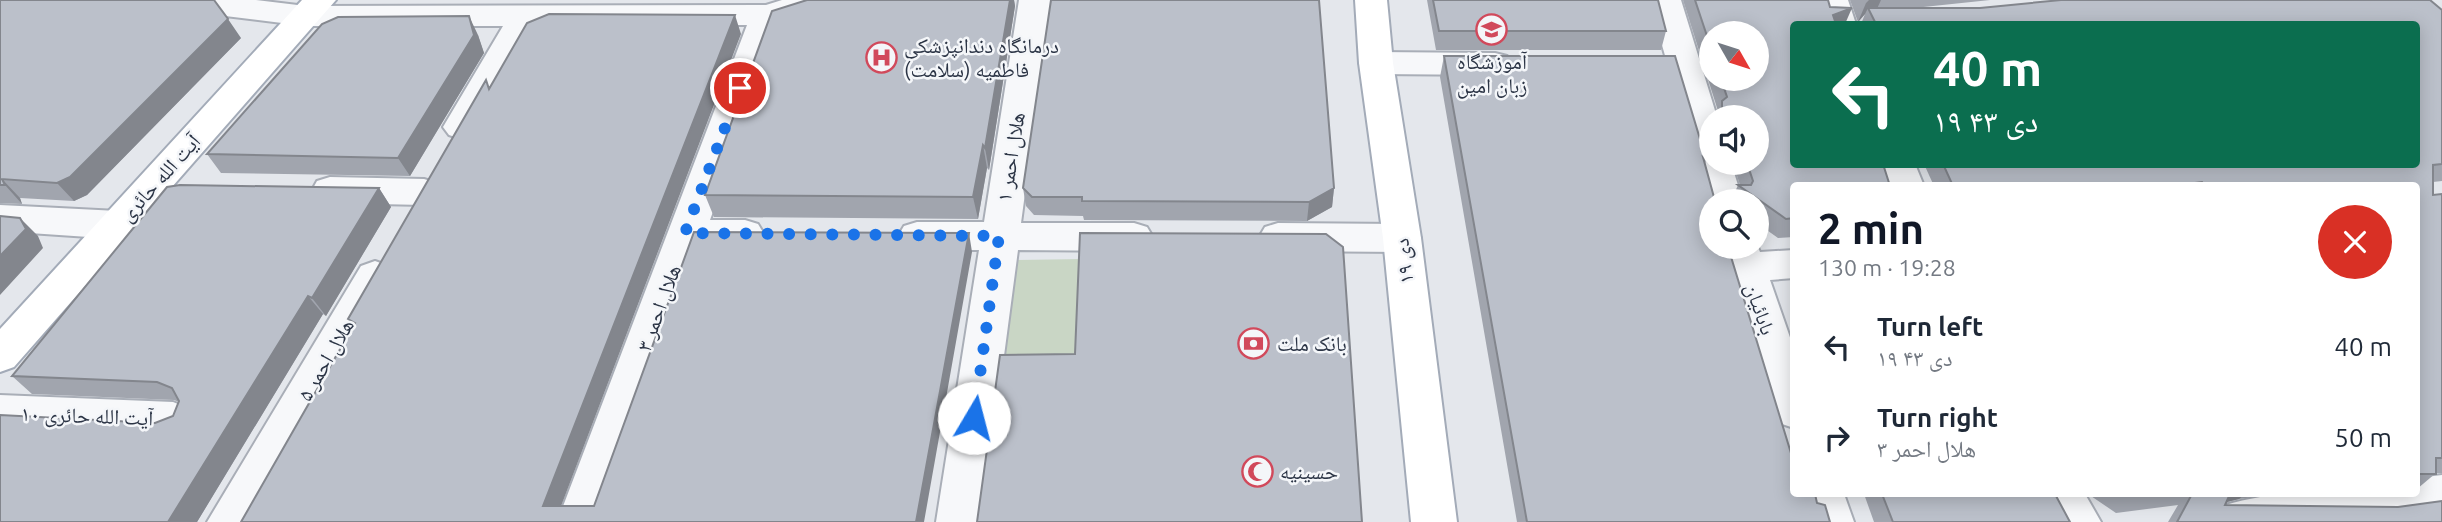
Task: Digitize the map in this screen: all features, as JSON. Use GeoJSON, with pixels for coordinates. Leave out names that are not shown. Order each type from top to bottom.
{"type":"FeatureCollection","features":[{"type":"Feature","properties":{"kind":"main road","name":"۱۹ دی"},"geometry":{"type":"LineString","coordinates":[[1371,0],[1376,63],[1402,237],[1434,522]]}},
{"type":"Feature","properties":{"kind":"main road","name":"آیت الله حائری"},"geometry":{"type":"LineString","coordinates":[[0,356],[313,8]]}},
{"type":"Feature","properties":{"kind":"street"},"geometry":{"type":"LineString","coordinates":[[176,0],[313,8],[525,15],[767,15],[817,0]]}},
{"type":"Feature","properties":{"kind":"street","name":"هلال احمر ۱"},"geometry":{"type":"LineString","coordinates":[[959,522],[1035,0]]}},
{"type":"Feature","properties":{"kind":"street"},"geometry":{"type":"LineString","coordinates":[[1665,0],[1669,64],[1699,130]]}},
{"type":"Feature","properties":{"kind":"street"},"geometry":{"type":"LineString","coordinates":[[1832,0],[1839,21]]}},
{"type":"Feature","properties":{"kind":"street","name":"هلال احمر ۵"},"geometry":{"type":"LineString","coordinates":[[230,522],[525,15]]}},
{"type":"Feature","properties":{"kind":"street","name":"هلال احمر ۳"},"geometry":{"type":"LineString","coordinates":[[580,522],[767,15]]}},
{"type":"Feature","properties":{"kind":"street"},"geometry":{"type":"LineString","coordinates":[[1376,63],[1530,64]]}},
{"type":"Feature","properties":{"kind":"street"},"geometry":{"type":"LineString","coordinates":[[153,187],[199,187]]}},
{"type":"Feature","properties":{"kind":"street"},"geometry":{"type":"LineString","coordinates":[[292,189],[424,192]]}},
{"type":"Feature","properties":{"kind":"street"},"geometry":{"type":"LineString","coordinates":[[0,218],[118,226]]}},
{"type":"Feature","properties":{"kind":"street"},"geometry":{"type":"LineString","coordinates":[[685,233],[781,234]]}},
{"type":"Feature","properties":{"kind":"street"},"geometry":{"type":"LineString","coordinates":[[876,235],[1166,237]]}},
{"type":"Feature","properties":{"kind":"street"},"geometry":{"type":"LineString","coordinates":[[1249,237],[1402,237]]}},
{"type":"Feature","properties":{"kind":"street","name":"بابائیان"},"geometry":{"type":"LineString","coordinates":[[1743,259],[1790,399]]}},
{"type":"Feature","properties":{"kind":"street"},"geometry":{"type":"LineString","coordinates":[[1757,259],[1790,263]]}},
{"type":"Feature","properties":{"kind":"street","name":"آیت الله حائری ۱۰"},"geometry":{"type":"LineString","coordinates":[[0,412],[173,420]]}},
{"type":"Feature","properties":{"kind":"street"},"geometry":{"type":"LineString","coordinates":[[2420,497],[2442,494]]}},
{"type":"Feature","properties":{"kind":"street"},"geometry":{"type":"LineString","coordinates":[[1823,497],[1831,522]]}},
{"type":"Feature","properties":{"kind":"street"},"geometry":{"type":"LineString","coordinates":[[2064,497],[2078,522]]}},
{"type":"Feature","properties":{"kind":"street"},"geometry":{"type":"LineString","coordinates":[[2232,522],[2420,497]]}},
{"type":"Feature","properties":{"kind":"green space"},"geometry":{"type":"Polygon","coordinates":[[[1082,259],[1077,373],[1003,375],[1017,260],[1082,259]]]}},
{"type":"Feature","properties":{"kind":"building"},"geometry":{"type":"Polygon","coordinates":[[[0,0],[214,0],[228,19],[70,177],[57,183],[2,179],[5,185],[0,185],[0,0]]]}},
{"type":"Feature","properties":{"kind":"building"},"geometry":{"type":"Polygon","coordinates":[[[807,0],[1010,0],[985,148],[983,145],[973,197],[705,195],[772,11],[807,0]]]}},
{"type":"Feature","properties":{"kind":"building"},"geometry":{"type":"Polygon","coordinates":[[[1051,0],[1319,0],[1334,188],[1309,202],[1082,201],[1082,197],[1032,197],[1023,188],[1051,0]]]}},
{"type":"Feature","properties":{"kind":"building"},"geometry":{"type":"Polygon","coordinates":[[[1433,0],[1658,0],[1666,31],[1439,31],[1433,0]]]}},
{"type":"Feature","properties":{"kind":"building"},"geometry":{"type":"Polygon","coordinates":[[[1695,0],[1828,0],[1830,7],[1852,8],[1833,15],[1835,21],[1790,21],[1790,168],[1884,168],[1889,182],[1790,182],[1790,218],[1786,219],[1769,207],[1769,189],[1744,189],[1738,185],[1751,185],[1751,175],[1769,175],[1769,105],[1722,105],[1722,101],[1727,97],[1725,91],[1769,91],[1769,21],[1702,21],[1695,0]]]}},
{"type":"Feature","properties":{"kind":"building"},"geometry":{"type":"Polygon","coordinates":[[[2061,0],[2430,0],[2442,10],[2442,164],[2433,165],[2433,195],[2442,194],[2442,458],[2436,458],[2436,474],[2420,474],[2420,182],[1951,182],[1945,168],[2420,168],[2420,21],[1874,21],[1868,8],[1980,8],[2061,0]]]}},
{"type":"Feature","properties":{"kind":"building"},"geometry":{"type":"Polygon","coordinates":[[[549,14],[735,15],[543,506],[594,506],[694,232],[969,233],[916,522],[241,522],[355,323],[348,319],[486,80],[489,89],[527,23],[549,14]]]}},
{"type":"Feature","properties":{"kind":"building"},"geometry":{"type":"Polygon","coordinates":[[[469,16],[474,35],[398,158],[207,154],[322,24],[338,17],[469,16]]]}},
{"type":"Feature","properties":{"kind":"building"},"geometry":{"type":"Polygon","coordinates":[[[1444,56],[1675,56],[1699,136],[1699,175],[1708,175],[1712,189],[1699,189],[1699,259],[1732,259],[1790,450],[1790,497],[1816,497],[1817,503],[1825,505],[1830,522],[1527,522],[1444,56]]]}},
{"type":"Feature","properties":{"kind":"building"},"geometry":{"type":"Polygon","coordinates":[[[167,187],[379,188],[312,298],[308,296],[168,522],[0,522],[0,415],[155,423],[173,416],[179,401],[172,388],[157,382],[12,376],[167,187]]]}},
{"type":"Feature","properties":{"kind":"building"},"geometry":{"type":"Polygon","coordinates":[[[0,216],[20,218],[26,229],[0,256],[0,216]]]}},
{"type":"Feature","properties":{"kind":"building"},"geometry":{"type":"Polygon","coordinates":[[[1080,233],[1326,234],[1343,247],[1362,522],[977,522],[1000,355],[1075,354],[1080,233]]]}},
{"type":"Feature","properties":{"kind":"building"},"geometry":{"type":"Polygon","coordinates":[[[1883,497],[2057,497],[2070,522],[1893,522],[1883,497]]]}},
{"type":"Feature","properties":{"kind":"building"},"geometry":{"type":"Polygon","coordinates":[[[2190,497],[2229,497],[2225,505],[2398,507],[2442,501],[2442,522],[2177,522],[2190,497]]]}},
{"type":"Feature","properties":{"kind":"place","name":"آموزشگاه زبان امین"},"geometry":{"type":"Point","coordinates":[1492,30]}},
{"type":"Feature","properties":{"kind":"place","name":"درمانگاه دندانپزشکی فاطمیه (سلامت)"},"geometry":{"type":"Point","coordinates":[881,58]}},
{"type":"Feature","properties":{"kind":"place","name":"بانک ملت"},"geometry":{"type":"Point","coordinates":[1254,344]}},
{"type":"Feature","properties":{"kind":"place","name":"حسینیه"},"geometry":{"type":"Point","coordinates":[1257,472]}},
{"type":"Feature","properties":{"kind":"route"},"geometry":{"type":"LineString","coordinates":[[740,88],[685,233],[999,236],[974,418]]}}]}
